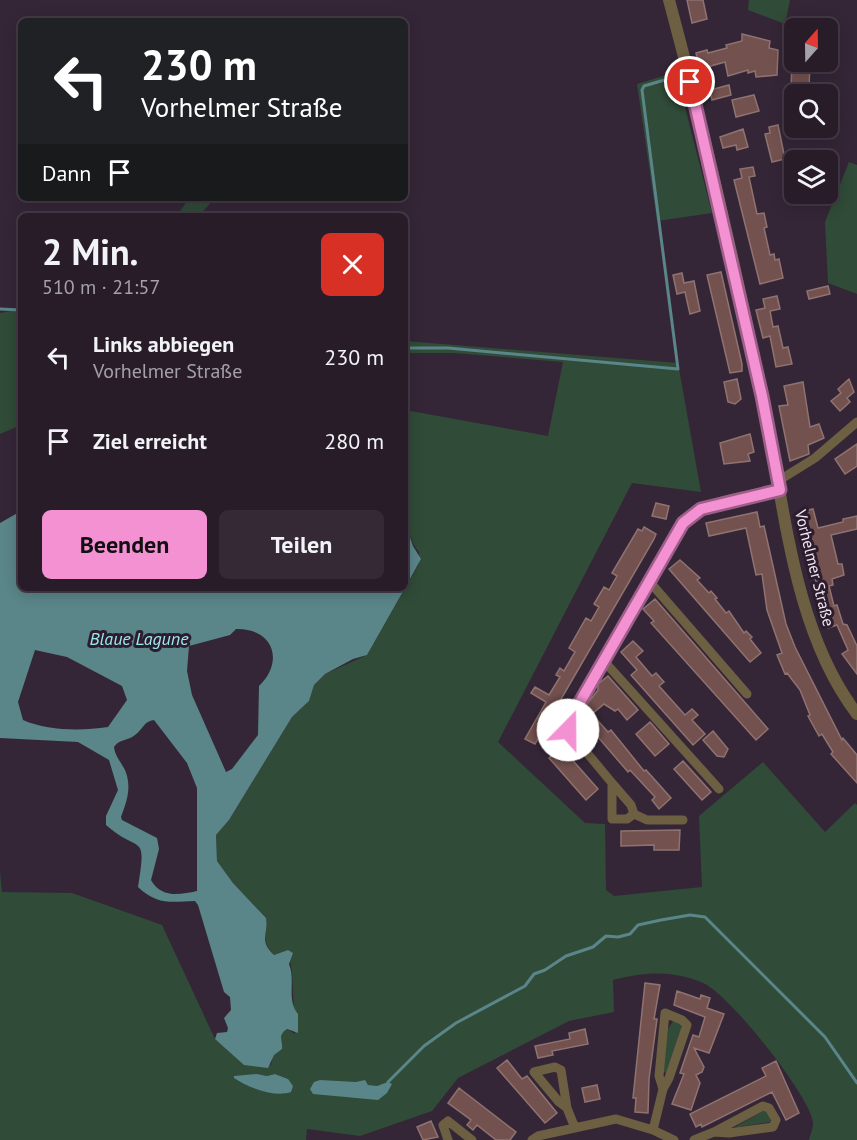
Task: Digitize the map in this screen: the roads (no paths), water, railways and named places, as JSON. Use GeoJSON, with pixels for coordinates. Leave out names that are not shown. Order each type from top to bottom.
{"type":"FeatureCollection","features":[{"type":"Feature","properties":{"kind":"street","name":"Vorhelmer Straße"},"geometry":{"type":"LineString","coordinates":[[669,0],[720,208],[809,621],[846,701],[857,714]]}},
{"type":"Feature","properties":{"kind":"street"},"geometry":{"type":"LineString","coordinates":[[683,820],[646,820],[634,814],[631,805],[568,730],[568,723],[649,581],[691,515],[726,501],[779,485],[857,423]]}},
{"type":"Feature","properties":{"kind":"street"},"geometry":{"type":"LineString","coordinates":[[649,581],[747,694]]}},
{"type":"Feature","properties":{"kind":"street"},"geometry":{"type":"LineString","coordinates":[[603,660],[719,789]]}},
{"type":"Feature","properties":{"kind":"street"},"geometry":{"type":"LineString","coordinates":[[612,783],[612,819],[627,819],[634,814]]}},
{"type":"Feature","properties":{"kind":"street"},"geometry":{"type":"LineString","coordinates":[[653,1130],[663,1089],[687,1025],[682,1020],[665,1013],[659,1076],[663,1089]]}},
{"type":"Feature","properties":{"kind":"street"},"geometry":{"type":"LineString","coordinates":[[567,1108],[559,1102],[534,1072],[555,1067],[561,1070],[567,1108],[575,1128]]}},
{"type":"Feature","properties":{"kind":"street"},"geometry":{"type":"LineString","coordinates":[[694,1140],[763,1106],[769,1108],[776,1120],[773,1127],[729,1133],[714,1132]]}},
{"type":"Feature","properties":{"kind":"street"},"geometry":{"type":"LineString","coordinates":[[532,1140],[538,1136],[616,1119],[653,1130],[674,1140]]}},
{"type":"Feature","properties":{"kind":"street"},"geometry":{"type":"LineString","coordinates":[[448,1140],[443,1125],[448,1121],[472,1140]]}},
{"type":"Feature","properties":{"kind":"water","name":"Blaue Lagune"},"geometry":{"type":"Polygon","coordinates":[[[18,513],[18,591],[403,591],[367,655],[353,659],[325,674],[314,685],[309,701],[292,717],[229,820],[216,835],[217,861],[233,883],[266,918],[265,941],[269,950],[274,955],[288,950],[293,953],[289,964],[294,1008],[298,1014],[298,1033],[287,1029],[284,1032],[281,1036],[282,1049],[274,1055],[268,1068],[244,1065],[215,1039],[217,1033],[227,1032],[228,1028],[224,1018],[231,1010],[230,997],[224,992],[198,905],[195,901],[158,900],[138,887],[141,850],[106,825],[106,816],[118,790],[109,760],[78,742],[0,738],[0,523],[18,513]],[[236,629],[230,635],[189,646],[187,671],[192,695],[226,772],[232,769],[258,735],[259,686],[272,666],[273,657],[271,648],[259,634],[236,629]],[[35,650],[18,702],[23,720],[33,724],[65,729],[108,727],[127,700],[122,686],[67,657],[35,650]],[[154,720],[146,724],[135,735],[114,747],[128,782],[127,800],[121,817],[122,820],[157,838],[159,849],[151,880],[155,886],[171,894],[184,894],[197,891],[197,788],[187,763],[154,720]]]}},
{"type":"Feature","properties":{"kind":"water"},"geometry":{"type":"Polygon","coordinates":[[[408,532],[413,546],[421,559],[408,583],[408,532]]]}},
{"type":"Feature","properties":{"kind":"water"},"geometry":{"type":"Polygon","coordinates":[[[257,1074],[267,1076],[275,1074],[288,1079],[293,1086],[291,1092],[277,1094],[261,1091],[234,1078],[234,1076],[257,1074]]]}},
{"type":"Feature","properties":{"kind":"water"},"geometry":{"type":"Polygon","coordinates":[[[320,1080],[356,1082],[365,1080],[368,1085],[377,1086],[388,1082],[392,1084],[387,1093],[378,1100],[313,1094],[310,1089],[314,1082],[320,1080]]]}},
{"type":"Feature","properties":{"kind":"waterway"},"geometry":{"type":"LineString","coordinates":[[408,348],[448,348],[678,369],[642,90],[644,86],[678,76]]}},
{"type":"Feature","properties":{"kind":"waterway"},"geometry":{"type":"LineString","coordinates":[[0,309],[18,310]]}},
{"type":"Feature","properties":{"kind":"waterway"},"geometry":{"type":"LineString","coordinates":[[388,1082],[424,1046],[456,1023],[525,986],[534,974],[545,970],[566,956],[593,947],[606,936],[618,937],[630,934],[638,925],[690,915],[705,917],[825,1037],[857,1083]]}}]}
